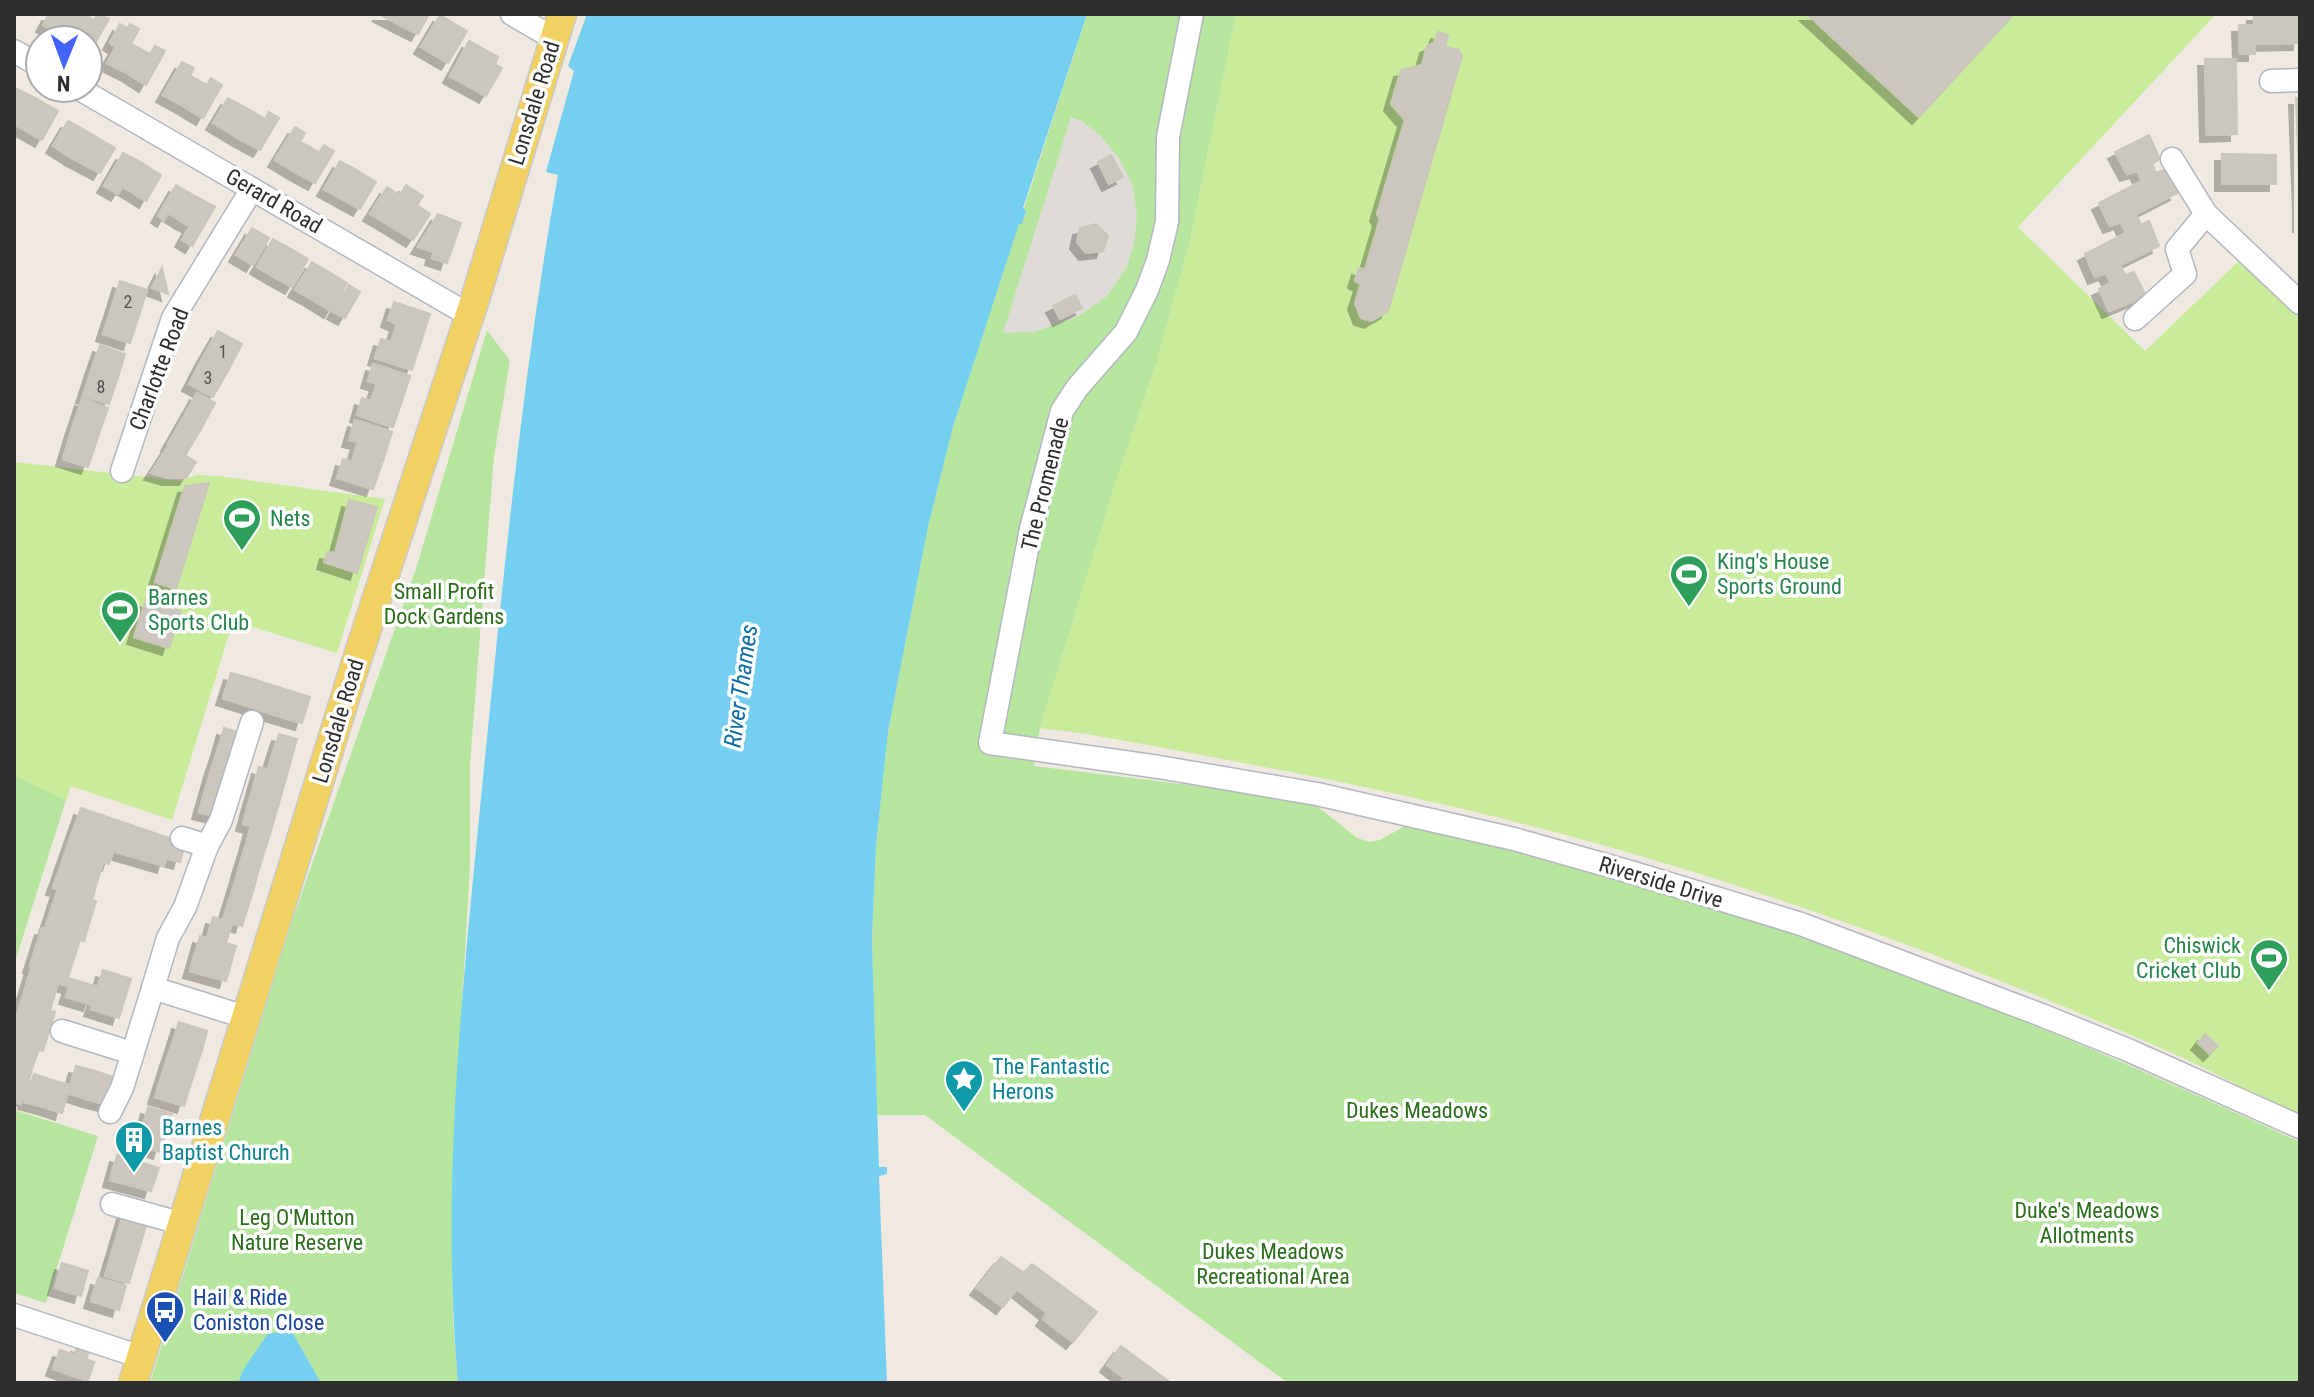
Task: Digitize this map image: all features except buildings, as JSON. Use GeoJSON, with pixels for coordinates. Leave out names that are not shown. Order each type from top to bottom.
{"type":"FeatureCollection","features":[{"type":"Feature","properties":{"kind":"main road","name":"Lonsdale Road"},"geometry":{"type":"LineString","coordinates":[[137,1370],[358,656],[469,315],[558,26]]}},
{"type":"Feature","properties":{"kind":"street"},"geometry":{"type":"LineString","coordinates":[[512,14],[558,26]]}},
{"type":"Feature","properties":{"kind":"street","name":"The Promenade"},"geometry":{"type":"LineString","coordinates":[[990,743],[1031,529],[1062,411],[1077,388],[1126,332],[1158,260],[1167,222],[1168,137],[1192,14]]}},
{"type":"Feature","properties":{"kind":"street"},"geometry":{"type":"LineString","coordinates":[[2271,81],[2300,80]]}},
{"type":"Feature","properties":{"kind":"street","name":"Gerard Road"},"geometry":{"type":"LineString","coordinates":[[104,103],[469,315]]}},
{"type":"Feature","properties":{"kind":"street"},"geometry":{"type":"LineString","coordinates":[[2172,159],[2206,214],[2300,303]]}},
{"type":"Feature","properties":{"kind":"street","name":"Charlotte Road"},"geometry":{"type":"LineString","coordinates":[[122,471],[173,318],[252,189]]}},
{"type":"Feature","properties":{"kind":"street"},"geometry":{"type":"LineString","coordinates":[[2135,319],[2185,274],[2177,249],[2206,214]]}},
{"type":"Feature","properties":{"kind":"street"},"geometry":{"type":"LineString","coordinates":[[110,1112],[122,1088],[168,938],[185,907],[207,846],[221,820],[252,722]]}},
{"type":"Feature","properties":{"kind":"street","name":"Riverside Drive"},"geometry":{"type":"LineString","coordinates":[[990,743],[1317,794],[1514,839],[1634,873],[1801,924],[2044,1016],[2300,1127]]}},
{"type":"Feature","properties":{"kind":"street"},"geometry":{"type":"LineString","coordinates":[[182,838],[207,846]]}},
{"type":"Feature","properties":{"kind":"street"},"geometry":{"type":"LineString","coordinates":[[153,988],[245,1017]]}},
{"type":"Feature","properties":{"kind":"street"},"geometry":{"type":"LineString","coordinates":[[62,1031],[132,1053]]}},
{"type":"Feature","properties":{"kind":"street"},"geometry":{"type":"LineString","coordinates":[[112,1204],[183,1224]]}},
{"type":"Feature","properties":{"kind":"street"},"geometry":{"type":"LineString","coordinates":[[14,1315],[137,1370]]}},
{"type":"Feature","properties":{"kind":"green space","name":"Dukes Meadows"},"geometry":{"type":"Polygon","coordinates":[[[1087,14],[1236,14],[1190,241],[1157,361],[1040,728],[1034,766],[1239,791],[1317,806],[1357,838],[1369,842],[1380,840],[1409,824],[1704,904],[1865,959],[1990,1007],[2300,1142],[2300,1383],[1288,1383],[925,1115],[877,1115],[872,939],[876,846],[888,732],[928,527],[953,427],[1087,14]]]}},
{"type":"Feature","properties":{"kind":"green space","name":"King's House Sports Ground"},"geometry":{"type":"Polygon","coordinates":[[[1236,14],[2216,14],[2018,227],[2145,351],[2240,260],[2300,318],[2300,1117],[2190,1061],[1961,965],[1669,864],[1532,826],[1342,782],[1040,728],[1157,361],[1190,241],[1236,14]]]}},
{"type":"Feature","properties":{"kind":"green space"},"geometry":{"type":"Polygon","coordinates":[[[487,330],[510,361],[494,456],[470,763],[470,866],[454,1143],[452,1234],[453,1319],[458,1383],[321,1383],[290,1328],[243,1370],[238,1383],[150,1383],[291,924],[416,569],[487,330]]]}},
{"type":"Feature","properties":{"kind":"green space","name":"Barnes Sports Club"},"geometry":{"type":"Polygon","coordinates":[[[14,462],[182,481],[196,475],[218,476],[385,499],[337,653],[233,621],[172,820],[71,786],[66,800],[14,775],[14,462]]]}},
{"type":"Feature","properties":{"kind":"green space"},"geometry":{"type":"Polygon","coordinates":[[[14,775],[66,800],[14,965],[14,775]]]}},
{"type":"Feature","properties":{"kind":"green space"},"geometry":{"type":"Polygon","coordinates":[[[14,1110],[98,1136],[46,1303],[14,1293],[14,1110]]]}},
{"type":"Feature","properties":{"kind":"shaded area"},"geometry":{"type":"Polygon","coordinates":[[[1071,117],[1082,121],[1100,135],[1119,158],[1133,186],[1137,216],[1134,244],[1127,267],[1107,296],[1079,316],[1034,332],[1003,333],[1071,117]]]}},
{"type":"Feature","properties":{"kind":"water","name":"River Thames"},"geometry":{"type":"Polygon","coordinates":[[[587,14],[1087,14],[1023,208],[1026,211],[1022,224],[1019,224],[953,427],[928,527],[888,732],[876,846],[872,939],[879,1167],[887,1167],[887,1174],[879,1176],[887,1383],[458,1383],[453,1306],[453,1153],[469,921],[515,471],[534,323],[558,175],[546,172],[574,71],[568,66],[587,14]]]}},
{"type":"Feature","properties":{"kind":"water"},"geometry":{"type":"Polygon","coordinates":[[[290,1328],[321,1383],[238,1383],[243,1370],[267,1335],[290,1328]]]}},
{"type":"Feature","properties":{"kind":"place","name":"Nets"},"geometry":{"type":"Point","coordinates":[242,552]}},
{"type":"Feature","properties":{"kind":"place","name":"King's House Sports Ground"},"geometry":{"type":"Point","coordinates":[1689,608]}},
{"type":"Feature","properties":{"kind":"place","name":"Barnes Sports Club"},"geometry":{"type":"Point","coordinates":[120,644]}},
{"type":"Feature","properties":{"kind":"place","name":"Chiswick Cricket Club"},"geometry":{"type":"Point","coordinates":[2269,992]}},
{"type":"Feature","properties":{"kind":"place","name":"The Fantastic Herons"},"geometry":{"type":"Point","coordinates":[964,1113]}},
{"type":"Feature","properties":{"kind":"place","name":"Barnes Baptist Church"},"geometry":{"type":"Point","coordinates":[134,1174]}},
{"type":"Feature","properties":{"kind":"place","name":"Hail & Ride Coniston Close"},"geometry":{"type":"Point","coordinates":[165,1344]}},
{"type":"Feature","properties":{"kind":"park label","name":"Small Profit Dock Gardens"},"geometry":{"type":"Point","coordinates":[444,604]}},
{"type":"Feature","properties":{"kind":"park label","name":"Duke's Meadows Allotments"},"geometry":{"type":"Point","coordinates":[2087,1222]}},
{"type":"Feature","properties":{"kind":"park label","name":"Leg O'Mutton Nature Reserve"},"geometry":{"type":"Point","coordinates":[297,1230]}},
{"type":"Feature","properties":{"kind":"park label","name":"Dukes Meadows Recreational Area"},"geometry":{"type":"Point","coordinates":[1273,1264]}}]}
